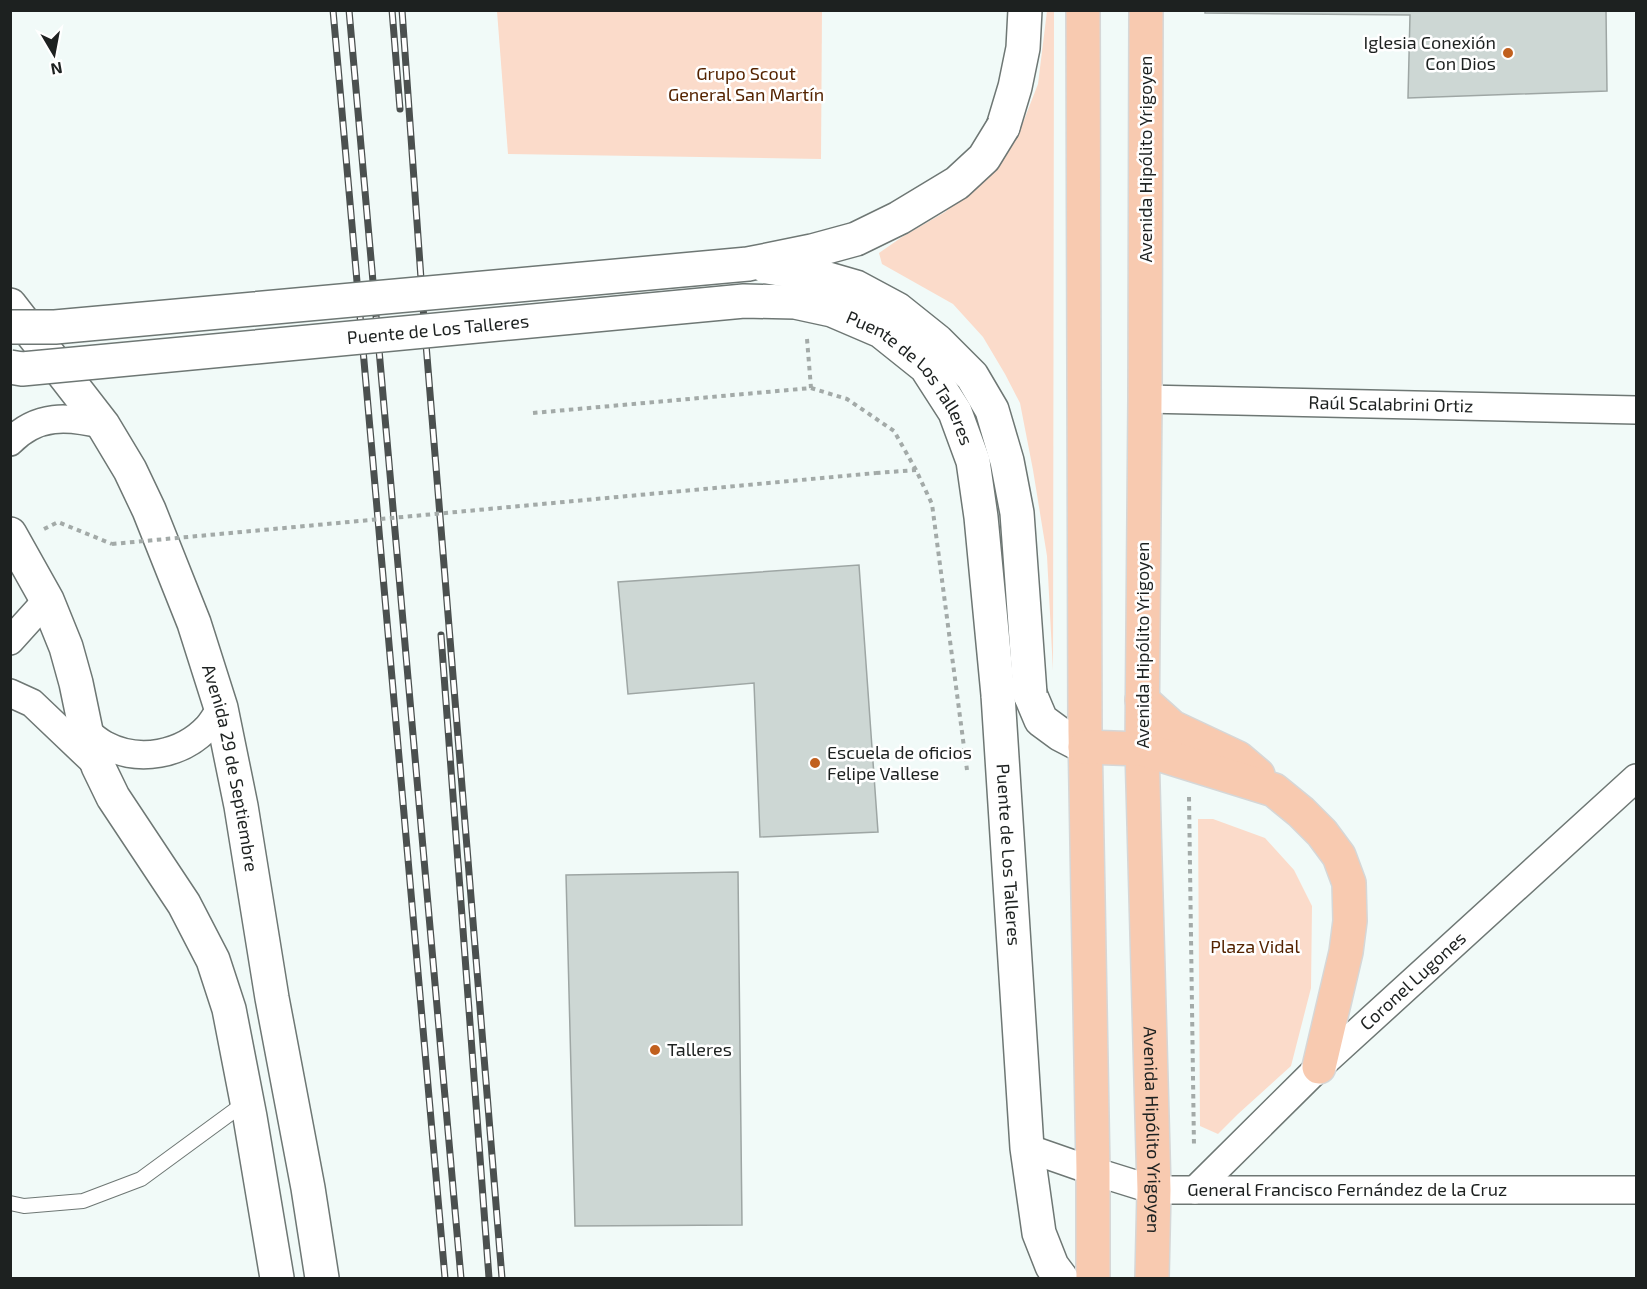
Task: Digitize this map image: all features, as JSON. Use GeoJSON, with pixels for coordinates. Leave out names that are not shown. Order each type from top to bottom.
{"type":"FeatureCollection","features":[{"type":"Feature","properties":{"kind":"main road","name":"Puente de Los Talleres"},"geometry":{"type":"LineString","coordinates":[[10,327],[55,327],[747,264],[812,251],[856,239],[899,218],[957,183],[984,158],[1004,127],[1023,48],[1025,10]]}},
{"type":"Feature","properties":{"kind":"main road"},"geometry":{"type":"LineString","coordinates":[[1083,10],[1085,747],[1093,1278]]}},
{"type":"Feature","properties":{"kind":"main road","name":"Avenida Hipólito Yrigoyen"},"geometry":{"type":"LineString","coordinates":[[1146,10],[1142,749],[1154,1190],[1152,1278]]}},
{"type":"Feature","properties":{"kind":"main road","name":"Puente de Los Talleres"},"geometry":{"type":"LineString","coordinates":[[747,264],[811,274],[856,287],[897,309],[937,341],[972,376],[992,410],[1007,461],[1017,513],[1030,693],[1041,720],[1060,735],[1085,747]]}},
{"type":"Feature","properties":{"kind":"main road","name":"Puente de Los Talleres"},"geometry":{"type":"LineString","coordinates":[[10,367],[22,369],[744,301],[795,302],[832,310],[880,331],[926,368],[955,412],[973,461],[981,517],[998,695],[1027,1148],[1039,1233],[1052,1266],[1061,1278]]}},
{"type":"Feature","properties":{"kind":"main road","name":"Avenida 29 de Septiembre"},"geometry":{"type":"LineString","coordinates":[[10,306],[103,426],[130,470],[149,510],[194,623],[221,708],[241,806],[274,1009],[308,1188],[322,1278]]}},
{"type":"Feature","properties":{"kind":"main road"},"geometry":{"type":"LineString","coordinates":[[25,533],[47,600],[66,647],[86,731],[98,766],[113,797],[184,904],[213,960],[229,1009],[278,1278]]}},
{"type":"Feature","properties":{"kind":"main road"},"geometry":{"type":"LineString","coordinates":[[1142,700],[1172,727],[1238,758],[1301,812],[1322,833],[1339,856],[1349,883],[1350,921],[1346,952],[1319,1067]]}},
{"type":"Feature","properties":{"kind":"main road"},"geometry":{"type":"LineString","coordinates":[[1085,747],[1142,749],[1274,790]]}},
{"type":"Feature","properties":{"kind":"street","name":"Raúl Scalabrini Ortiz"},"geometry":{"type":"LineString","coordinates":[[1145,399],[1636,410]]}},
{"type":"Feature","properties":{"kind":"street"},"geometry":{"type":"LineString","coordinates":[[10,442],[17,435],[37,424],[58,418],[81,419],[103,426]]}},
{"type":"Feature","properties":{"kind":"street"},"geometry":{"type":"LineString","coordinates":[[10,641],[47,600]]}},
{"type":"Feature","properties":{"kind":"street"},"geometry":{"type":"LineString","coordinates":[[10,693],[32,703],[98,766]]}},
{"type":"Feature","properties":{"kind":"street"},"geometry":{"type":"LineString","coordinates":[[86,731],[104,745],[125,753],[148,755],[171,751],[191,741],[208,726],[221,708]]}},
{"type":"Feature","properties":{"kind":"street","name":"Coronel Lugones"},"geometry":{"type":"LineString","coordinates":[[1194,1190],[1319,1067],[1636,778]]}},
{"type":"Feature","properties":{"kind":"street","name":"General Francisco Fernández de la Cruz"},"geometry":{"type":"LineString","coordinates":[[1027,1148],[1154,1190],[1636,1190]]}},
{"type":"Feature","properties":{"kind":"lane"},"geometry":{"type":"LineString","coordinates":[[10,1203],[24,1206],[83,1202],[141,1179],[246,1102]]}},
{"type":"Feature","properties":{"kind":"path"},"geometry":{"type":"LineString","coordinates":[[806,338],[811,388]]}},
{"type":"Feature","properties":{"kind":"path"},"geometry":{"type":"LineString","coordinates":[[533,412],[811,388],[847,399],[894,431],[932,504],[967,780]]}},
{"type":"Feature","properties":{"kind":"path"},"geometry":{"type":"LineString","coordinates":[[25,533],[58,522],[112,544],[916,470]]}},
{"type":"Feature","properties":{"kind":"path"},"geometry":{"type":"LineString","coordinates":[[1189,764],[1194,1190]]}},
{"type":"Feature","properties":{"kind":"green space","name":"Grupo Scout General San Martín"},"geometry":{"type":"Polygon","coordinates":[[[497,11],[822,11],[821,159],[508,154],[497,11]]]}},
{"type":"Feature","properties":{"kind":"green space"},"geometry":{"type":"Polygon","coordinates":[[[1047,11],[1054,11],[1053,671],[1047,556],[1020,403],[983,337],[953,304],[882,264],[879,253],[945,212],[1005,158],[1024,120],[1038,84],[1047,11]]]}},
{"type":"Feature","properties":{"kind":"green space","name":"Plaza Vidal"},"geometry":{"type":"Polygon","coordinates":[[[1198,819],[1213,819],[1265,838],[1294,870],[1312,906],[1311,988],[1291,1066],[1218,1134],[1200,1126],[1198,819]]]}},
{"type":"Feature","properties":{"kind":"building","name":"Iglesia Conexión Con Dios"},"geometry":{"type":"Polygon","coordinates":[[[1205,10],[1606,10],[1607,91],[1408,98],[1410,15],[1205,13],[1205,10]]]}},
{"type":"Feature","properties":{"kind":"building","name":"Escuela de oficios Felipe Vallese"},"geometry":{"type":"Polygon","coordinates":[[[859,565],[878,832],[760,837],[754,683],[628,694],[618,582],[859,565]]]}},
{"type":"Feature","properties":{"kind":"building","name":"Talleres"},"geometry":{"type":"Polygon","coordinates":[[[738,872],[742,1225],[575,1226],[566,875],[738,872]]]}},
{"type":"Feature","properties":{"kind":"railway"},"geometry":{"type":"LineString","coordinates":[[333,10],[445,1278]]}},
{"type":"Feature","properties":{"kind":"railway"},"geometry":{"type":"LineString","coordinates":[[349,10],[461,1278]]}},
{"type":"Feature","properties":{"kind":"railway"},"geometry":{"type":"LineString","coordinates":[[392,10],[400,109]]}},
{"type":"Feature","properties":{"kind":"railway"},"geometry":{"type":"LineString","coordinates":[[402,10],[423,307],[502,1278]]}},
{"type":"Feature","properties":{"kind":"railway"},"geometry":{"type":"LineString","coordinates":[[441,635],[489,1278]]}},
{"type":"Feature","properties":{"kind":"place","name":"Iglesia Conexión Con Dios"},"geometry":{"type":"Point","coordinates":[1508,53]}},
{"type":"Feature","properties":{"kind":"place","name":"Escuela de oficios Felipe Vallese"},"geometry":{"type":"Point","coordinates":[815,763]}},
{"type":"Feature","properties":{"kind":"place","name":"Talleres"},"geometry":{"type":"Point","coordinates":[655,1050]}}]}
